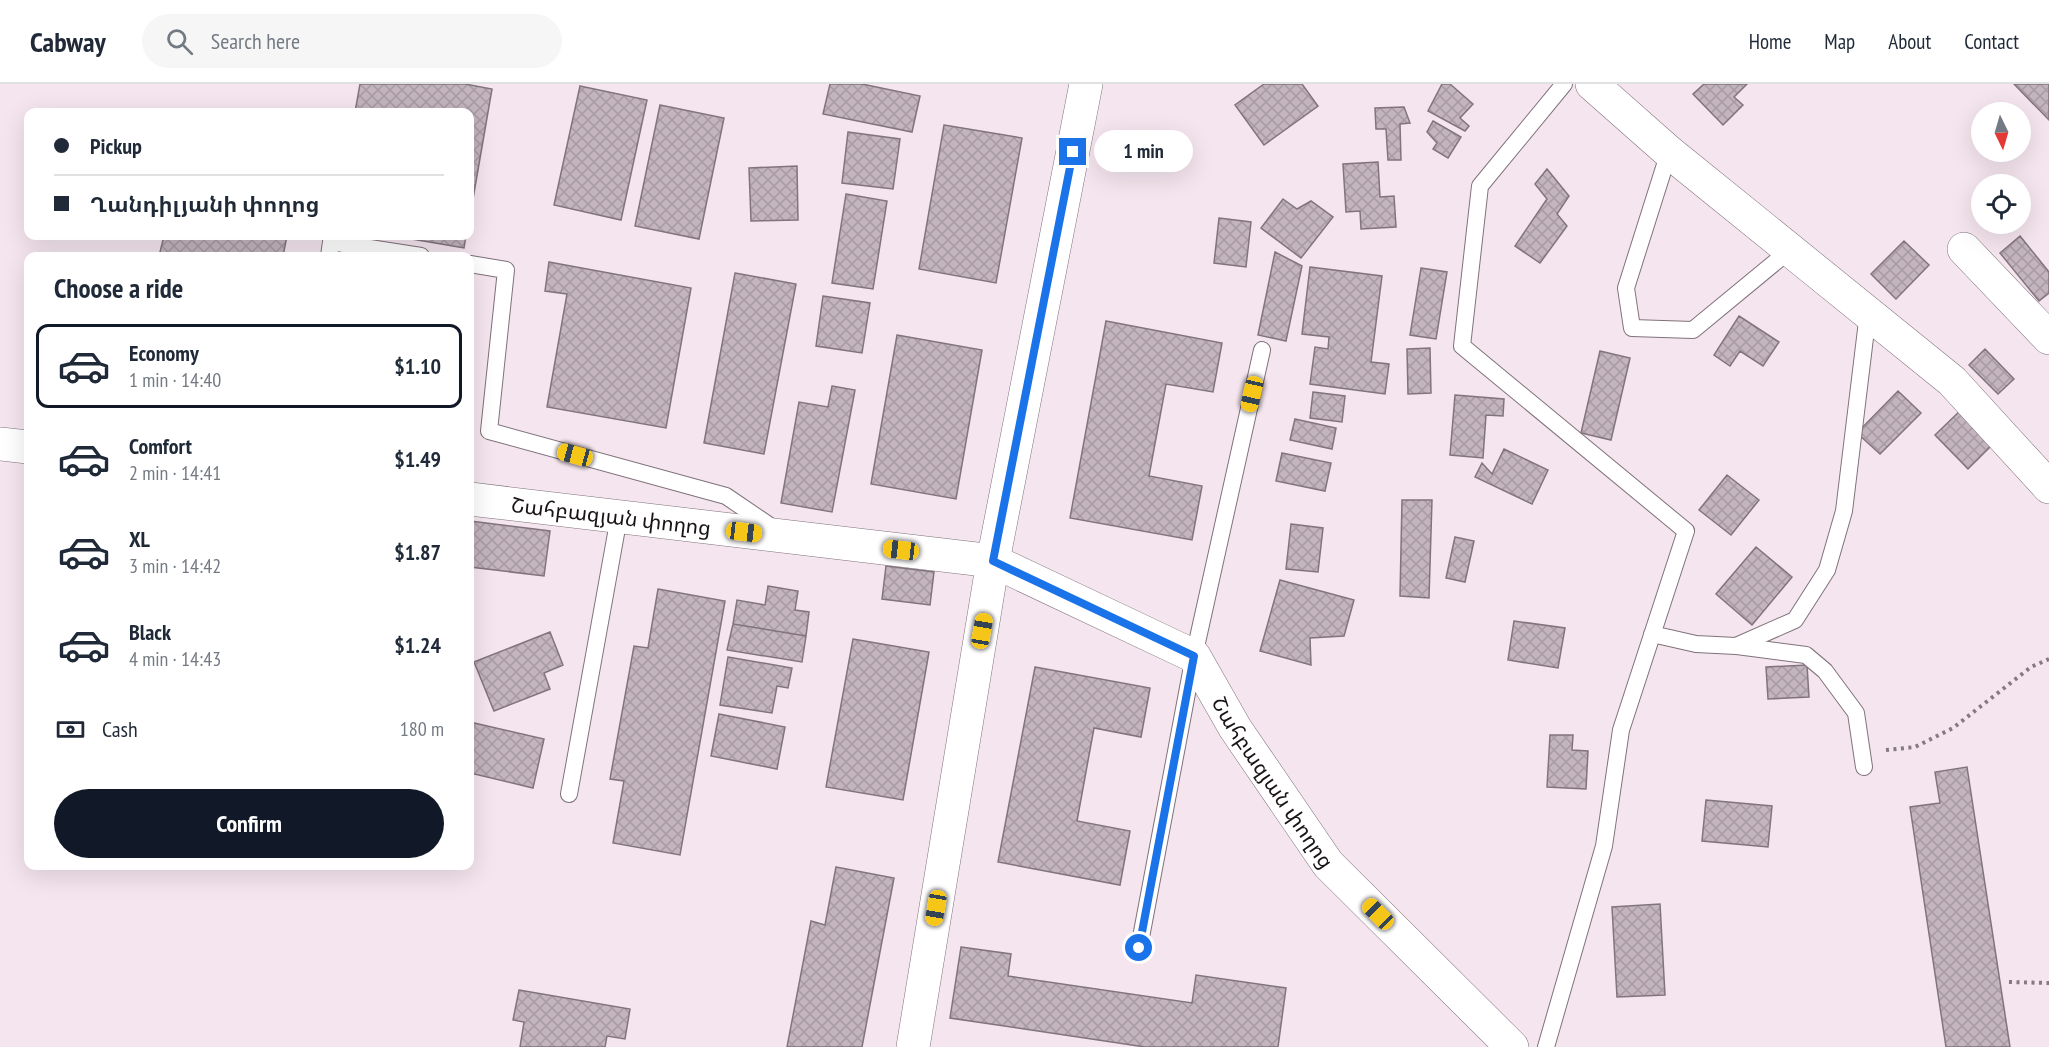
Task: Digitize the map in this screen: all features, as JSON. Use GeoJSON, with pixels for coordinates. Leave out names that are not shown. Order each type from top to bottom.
{"type":"FeatureCollection","features":[{"type":"Feature","properties":{"kind":"street"},"geometry":{"type":"LineString","coordinates":[[913,1047],[993,561],[1086,84]]}},
{"type":"Feature","properties":{"kind":"street"},"geometry":{"type":"LineString","coordinates":[[1592,84],[1669,152],[1952,381],[2049,487]]}},
{"type":"Feature","properties":{"kind":"street"},"geometry":{"type":"LineString","coordinates":[[1964,249],[2049,338]]}},
{"type":"Feature","properties":{"kind":"street"},"geometry":{"type":"LineString","coordinates":[[0,444],[24,447]]}},
{"type":"Feature","properties":{"kind":"street","name":"Շահբազյան փողոց"},"geometry":{"type":"LineString","coordinates":[[474,499],[993,561],[1194,656],[1235,728],[1328,864],[1512,1047]]}},
{"type":"Feature","properties":{"kind":"lane"},"geometry":{"type":"LineString","coordinates":[[1546,1047],[1604,846],[1621,730],[1686,531],[1462,346],[1480,186],[1564,84]]}},
{"type":"Feature","properties":{"kind":"lane"},"geometry":{"type":"LineString","coordinates":[[1669,152],[1626,288],[1632,328],[1693,330],[1790,250]]}},
{"type":"Feature","properties":{"kind":"lane"},"geometry":{"type":"LineString","coordinates":[[329,252],[331,242],[395,252]]}},
{"type":"Feature","properties":{"kind":"lane"},"geometry":{"type":"LineString","coordinates":[[474,265],[506,270],[489,431],[726,496],[786,537]]}},
{"type":"Feature","properties":{"kind":"lane"},"geometry":{"type":"LineString","coordinates":[[1736,646],[1795,620],[1827,570],[1844,511],[1869,314]]}},
{"type":"Feature","properties":{"kind":"lane"},"geometry":{"type":"LineString","coordinates":[[1139,948],[1194,656],[1262,350]]}},
{"type":"Feature","properties":{"kind":"lane"},"geometry":{"type":"LineString","coordinates":[[569,794],[619,517]]}},
{"type":"Feature","properties":{"kind":"lane"},"geometry":{"type":"LineString","coordinates":[[1652,634],[1696,644],[1736,646],[1806,655],[1825,671],[1856,713],[1864,767]]}},
{"type":"Feature","properties":{"kind":"path"},"geometry":{"type":"LineString","coordinates":[[1864,767],[1888,748],[1915,747],[1953,728],[2031,667],[2049,659]]}},
{"type":"Feature","properties":{"kind":"path"},"geometry":{"type":"LineString","coordinates":[[2009,982],[2049,983]]}},
{"type":"Feature","properties":{"kind":"building"},"geometry":{"type":"Polygon","coordinates":[[[360,84],[465,84],[492,89],[474,193],[474,108],[356,108],[360,84]]]}},
{"type":"Feature","properties":{"kind":"building"},"geometry":{"type":"Polygon","coordinates":[[[830,84],[862,84],[920,96],[912,132],[823,114],[830,84]]]}},
{"type":"Feature","properties":{"kind":"building"},"geometry":{"type":"Polygon","coordinates":[[[1264,84],[1302,84],[1318,106],[1264,145],[1235,105],[1264,84]]]}},
{"type":"Feature","properties":{"kind":"building"},"geometry":{"type":"Polygon","coordinates":[[[1442,84],[1450,84],[1473,104],[1460,118],[1469,126],[1465,131],[1428,111],[1442,84]]]}},
{"type":"Feature","properties":{"kind":"building"},"geometry":{"type":"Polygon","coordinates":[[[1704,84],[1747,84],[1734,97],[1743,105],[1723,125],[1693,94],[1704,84]]]}},
{"type":"Feature","properties":{"kind":"building"},"geometry":{"type":"Polygon","coordinates":[[[2014,84],[2049,84],[2049,120],[2014,84]]]}},
{"type":"Feature","properties":{"kind":"building"},"geometry":{"type":"Polygon","coordinates":[[[580,86],[647,100],[621,220],[554,205],[580,86]]]}},
{"type":"Feature","properties":{"kind":"building"},"geometry":{"type":"Polygon","coordinates":[[[660,105],[724,118],[699,239],[635,226],[660,105]]]}},
{"type":"Feature","properties":{"kind":"building"},"geometry":{"type":"Polygon","coordinates":[[[1404,107],[1410,123],[1400,124],[1401,160],[1388,160],[1386,129],[1376,129],[1375,108],[1404,107]]]}},
{"type":"Feature","properties":{"kind":"building"},"geometry":{"type":"Polygon","coordinates":[[[1433,121],[1461,137],[1448,158],[1433,149],[1437,143],[1427,132],[1433,121]]]}},
{"type":"Feature","properties":{"kind":"building"},"geometry":{"type":"Polygon","coordinates":[[[944,125],[1022,138],[996,283],[919,269],[944,125]]]}},
{"type":"Feature","properties":{"kind":"building"},"geometry":{"type":"Polygon","coordinates":[[[848,132],[900,139],[893,189],[842,183],[848,132]]]}},
{"type":"Feature","properties":{"kind":"building"},"geometry":{"type":"Polygon","coordinates":[[[1378,162],[1380,197],[1394,196],[1396,227],[1361,229],[1360,211],[1346,212],[1343,164],[1378,162]]]}},
{"type":"Feature","properties":{"kind":"building"},"geometry":{"type":"Polygon","coordinates":[[[797,166],[798,220],[751,221],[749,168],[797,166]]]}},
{"type":"Feature","properties":{"kind":"building"},"geometry":{"type":"Polygon","coordinates":[[[1547,169],[1569,196],[1557,214],[1567,226],[1540,263],[1515,246],[1547,199],[1535,184],[1547,169]]]}},
{"type":"Feature","properties":{"kind":"building"},"geometry":{"type":"Polygon","coordinates":[[[846,194],[887,201],[873,289],[832,283],[846,194]]]}},
{"type":"Feature","properties":{"kind":"building"},"geometry":{"type":"Polygon","coordinates":[[[1283,199],[1297,209],[1311,201],[1333,217],[1301,258],[1261,228],[1283,199]]]}},
{"type":"Feature","properties":{"kind":"building"},"geometry":{"type":"Polygon","coordinates":[[[1219,218],[1251,222],[1246,267],[1214,263],[1219,218]]]}},
{"type":"Feature","properties":{"kind":"building"},"geometry":{"type":"Polygon","coordinates":[[[2020,236],[2049,272],[2049,293],[2039,301],[2000,253],[2020,236]]]}},
{"type":"Feature","properties":{"kind":"building"},"geometry":{"type":"Polygon","coordinates":[[[163,240],[286,240],[284,252],[160,252],[163,240]]]}},
{"type":"Feature","properties":{"kind":"building"},"geometry":{"type":"Polygon","coordinates":[[[417,240],[465,240],[464,248],[417,240]]]}},
{"type":"Feature","properties":{"kind":"building"},"geometry":{"type":"Polygon","coordinates":[[[1904,241],[1929,265],[1896,299],[1871,274],[1904,241]]]}},
{"type":"Feature","properties":{"kind":"building"},"geometry":{"type":"Polygon","coordinates":[[[1275,252],[1302,266],[1286,341],[1258,335],[1275,252]]]}},
{"type":"Feature","properties":{"kind":"building"},"geometry":{"type":"Polygon","coordinates":[[[549,262],[691,288],[666,428],[547,407],[567,294],[545,291],[549,262]]]}},
{"type":"Feature","properties":{"kind":"building"},"geometry":{"type":"Polygon","coordinates":[[[1310,267],[1382,276],[1371,362],[1389,364],[1385,394],[1310,384],[1315,347],[1328,349],[1329,337],[1302,334],[1310,267]]]}},
{"type":"Feature","properties":{"kind":"building"},"geometry":{"type":"Polygon","coordinates":[[[1421,268],[1447,272],[1436,339],[1410,335],[1421,268]]]}},
{"type":"Feature","properties":{"kind":"building"},"geometry":{"type":"Polygon","coordinates":[[[735,273],[796,284],[764,454],[704,443],[735,273]]]}},
{"type":"Feature","properties":{"kind":"building"},"geometry":{"type":"Polygon","coordinates":[[[823,296],[870,303],[862,353],[816,346],[823,296]]]}},
{"type":"Feature","properties":{"kind":"building"},"geometry":{"type":"Polygon","coordinates":[[[1739,316],[1779,342],[1763,366],[1740,351],[1730,366],[1714,355],[1739,316]]]}},
{"type":"Feature","properties":{"kind":"building"},"geometry":{"type":"Polygon","coordinates":[[[1106,321],[1222,343],[1213,392],[1166,384],[1149,476],[1202,486],[1192,540],[1070,518],[1106,321]]]}},
{"type":"Feature","properties":{"kind":"building"},"geometry":{"type":"Polygon","coordinates":[[[897,335],[982,350],[956,499],[871,484],[897,335]]]}},
{"type":"Feature","properties":{"kind":"building"},"geometry":{"type":"Polygon","coordinates":[[[1430,348],[1431,393],[1408,394],[1407,349],[1430,348]]]}},
{"type":"Feature","properties":{"kind":"building"},"geometry":{"type":"Polygon","coordinates":[[[1985,349],[2014,379],[1998,394],[1969,365],[1985,349]]]}},
{"type":"Feature","properties":{"kind":"building"},"geometry":{"type":"Polygon","coordinates":[[[1600,351],[1630,358],[1611,440],[1581,433],[1600,351]]]}},
{"type":"Feature","properties":{"kind":"building"},"geometry":{"type":"Polygon","coordinates":[[[832,386],[855,390],[832,512],[781,503],[799,402],[828,407],[832,386]]]}},
{"type":"Feature","properties":{"kind":"building"},"geometry":{"type":"Polygon","coordinates":[[[1898,391],[1921,413],[1880,454],[1857,433],[1898,391]]]}},
{"type":"Feature","properties":{"kind":"building"},"geometry":{"type":"Polygon","coordinates":[[[1313,392],[1345,396],[1342,422],[1310,418],[1313,392]]]}},
{"type":"Feature","properties":{"kind":"building"},"geometry":{"type":"Polygon","coordinates":[[[1455,395],[1504,399],[1503,416],[1486,415],[1483,458],[1450,455],[1455,395]]]}},
{"type":"Feature","properties":{"kind":"building"},"geometry":{"type":"Polygon","coordinates":[[[1964,407],[1997,440],[1968,469],[1935,435],[1964,407]]]}},
{"type":"Feature","properties":{"kind":"building"},"geometry":{"type":"Polygon","coordinates":[[[1295,419],[1336,428],[1332,449],[1290,440],[1295,419]]]}},
{"type":"Feature","properties":{"kind":"building"},"geometry":{"type":"Polygon","coordinates":[[[1504,449],[1548,470],[1532,504],[1475,477],[1482,463],[1492,474],[1504,449]]]}},
{"type":"Feature","properties":{"kind":"building"},"geometry":{"type":"Polygon","coordinates":[[[1282,453],[1331,463],[1325,491],[1276,481],[1282,453]]]}},
{"type":"Feature","properties":{"kind":"building"},"geometry":{"type":"Polygon","coordinates":[[[1727,475],[1759,500],[1731,535],[1699,510],[1727,475]]]}},
{"type":"Feature","properties":{"kind":"building"},"geometry":{"type":"Polygon","coordinates":[[[1402,500],[1432,500],[1429,598],[1400,596],[1402,500]]]}},
{"type":"Feature","properties":{"kind":"building"},"geometry":{"type":"Polygon","coordinates":[[[474,522],[550,531],[544,576],[474,567],[474,522]]]}},
{"type":"Feature","properties":{"kind":"building"},"geometry":{"type":"Polygon","coordinates":[[[1291,524],[1323,528],[1318,572],[1286,569],[1291,524]]]}},
{"type":"Feature","properties":{"kind":"building"},"geometry":{"type":"Polygon","coordinates":[[[1455,537],[1474,541],[1465,582],[1446,578],[1455,537]]]}},
{"type":"Feature","properties":{"kind":"building"},"geometry":{"type":"Polygon","coordinates":[[[1756,547],[1792,577],[1752,625],[1716,594],[1756,547]]]}},
{"type":"Feature","properties":{"kind":"building"},"geometry":{"type":"Polygon","coordinates":[[[886,566],[934,572],[930,605],[882,599],[886,566]]]}},
{"type":"Feature","properties":{"kind":"building"},"geometry":{"type":"Polygon","coordinates":[[[1280,580],[1354,600],[1344,636],[1310,638],[1311,665],[1260,651],[1280,580]]]}},
{"type":"Feature","properties":{"kind":"building"},"geometry":{"type":"Polygon","coordinates":[[[768,586],[798,591],[795,610],[809,612],[806,636],[733,624],[737,600],[765,605],[768,586]]]}},
{"type":"Feature","properties":{"kind":"building"},"geometry":{"type":"Polygon","coordinates":[[[658,589],[725,601],[680,855],[613,843],[624,781],[610,779],[634,646],[648,648],[658,589]]]}},
{"type":"Feature","properties":{"kind":"building"},"geometry":{"type":"Polygon","coordinates":[[[1514,621],[1565,628],[1558,668],[1508,660],[1514,621]]]}},
{"type":"Feature","properties":{"kind":"building"},"geometry":{"type":"Polygon","coordinates":[[[733,624],[806,636],[802,662],[727,650],[733,624]]]}},
{"type":"Feature","properties":{"kind":"building"},"geometry":{"type":"Polygon","coordinates":[[[550,632],[563,665],[544,673],[550,689],[494,711],[474,662],[550,632]]]}},
{"type":"Feature","properties":{"kind":"building"},"geometry":{"type":"Polygon","coordinates":[[[853,639],[929,652],[903,800],[826,787],[853,639]]]}},
{"type":"Feature","properties":{"kind":"building"},"geometry":{"type":"Polygon","coordinates":[[[728,657],[792,668],[788,688],[777,686],[772,713],[720,705],[728,657]]]}},
{"type":"Feature","properties":{"kind":"building"},"geometry":{"type":"Polygon","coordinates":[[[1807,665],[1809,697],[1768,699],[1766,667],[1807,665]]]}},
{"type":"Feature","properties":{"kind":"building"},"geometry":{"type":"Polygon","coordinates":[[[1035,667],[1150,688],[1141,737],[1094,728],[1077,821],[1130,831],[1120,885],[998,862],[1035,667]]]}},
{"type":"Feature","properties":{"kind":"building"},"geometry":{"type":"Polygon","coordinates":[[[719,714],[785,727],[777,769],[711,756],[719,714]]]}},
{"type":"Feature","properties":{"kind":"building"},"geometry":{"type":"Polygon","coordinates":[[[474,723],[544,739],[533,788],[474,774],[474,723]]]}},
{"type":"Feature","properties":{"kind":"building"},"geometry":{"type":"Polygon","coordinates":[[[1550,735],[1573,735],[1572,750],[1588,751],[1586,789],[1547,787],[1550,735]]]}},
{"type":"Feature","properties":{"kind":"building"},"geometry":{"type":"Polygon","coordinates":[[[1967,767],[2010,1047],[1946,1047],[1910,807],[1940,803],[1935,772],[1967,767]]]}},
{"type":"Feature","properties":{"kind":"building"},"geometry":{"type":"Polygon","coordinates":[[[1706,800],[1772,806],[1768,847],[1702,841],[1706,800]]]}},
{"type":"Feature","properties":{"kind":"building"},"geometry":{"type":"Polygon","coordinates":[[[836,867],[894,878],[862,1047],[787,1047],[811,921],[825,925],[836,867]]]}},
{"type":"Feature","properties":{"kind":"building"},"geometry":{"type":"Polygon","coordinates":[[[1660,904],[1665,995],[1617,997],[1612,907],[1660,904]]]}},
{"type":"Feature","properties":{"kind":"building"},"geometry":{"type":"Polygon","coordinates":[[[961,947],[1011,954],[1008,976],[1192,1003],[1196,975],[1286,988],[1278,1047],[1145,1047],[950,1018],[961,947]]]}},
{"type":"Feature","properties":{"kind":"building"},"geometry":{"type":"Polygon","coordinates":[[[519,990],[630,1009],[625,1039],[607,1036],[605,1047],[520,1047],[524,1022],[513,1020],[519,990]]]}},
{"type":"Feature","properties":{"kind":"route"},"geometry":{"type":"LineString","coordinates":[[1073,152],[993,561],[1194,656],[1139,948]]}}]}
